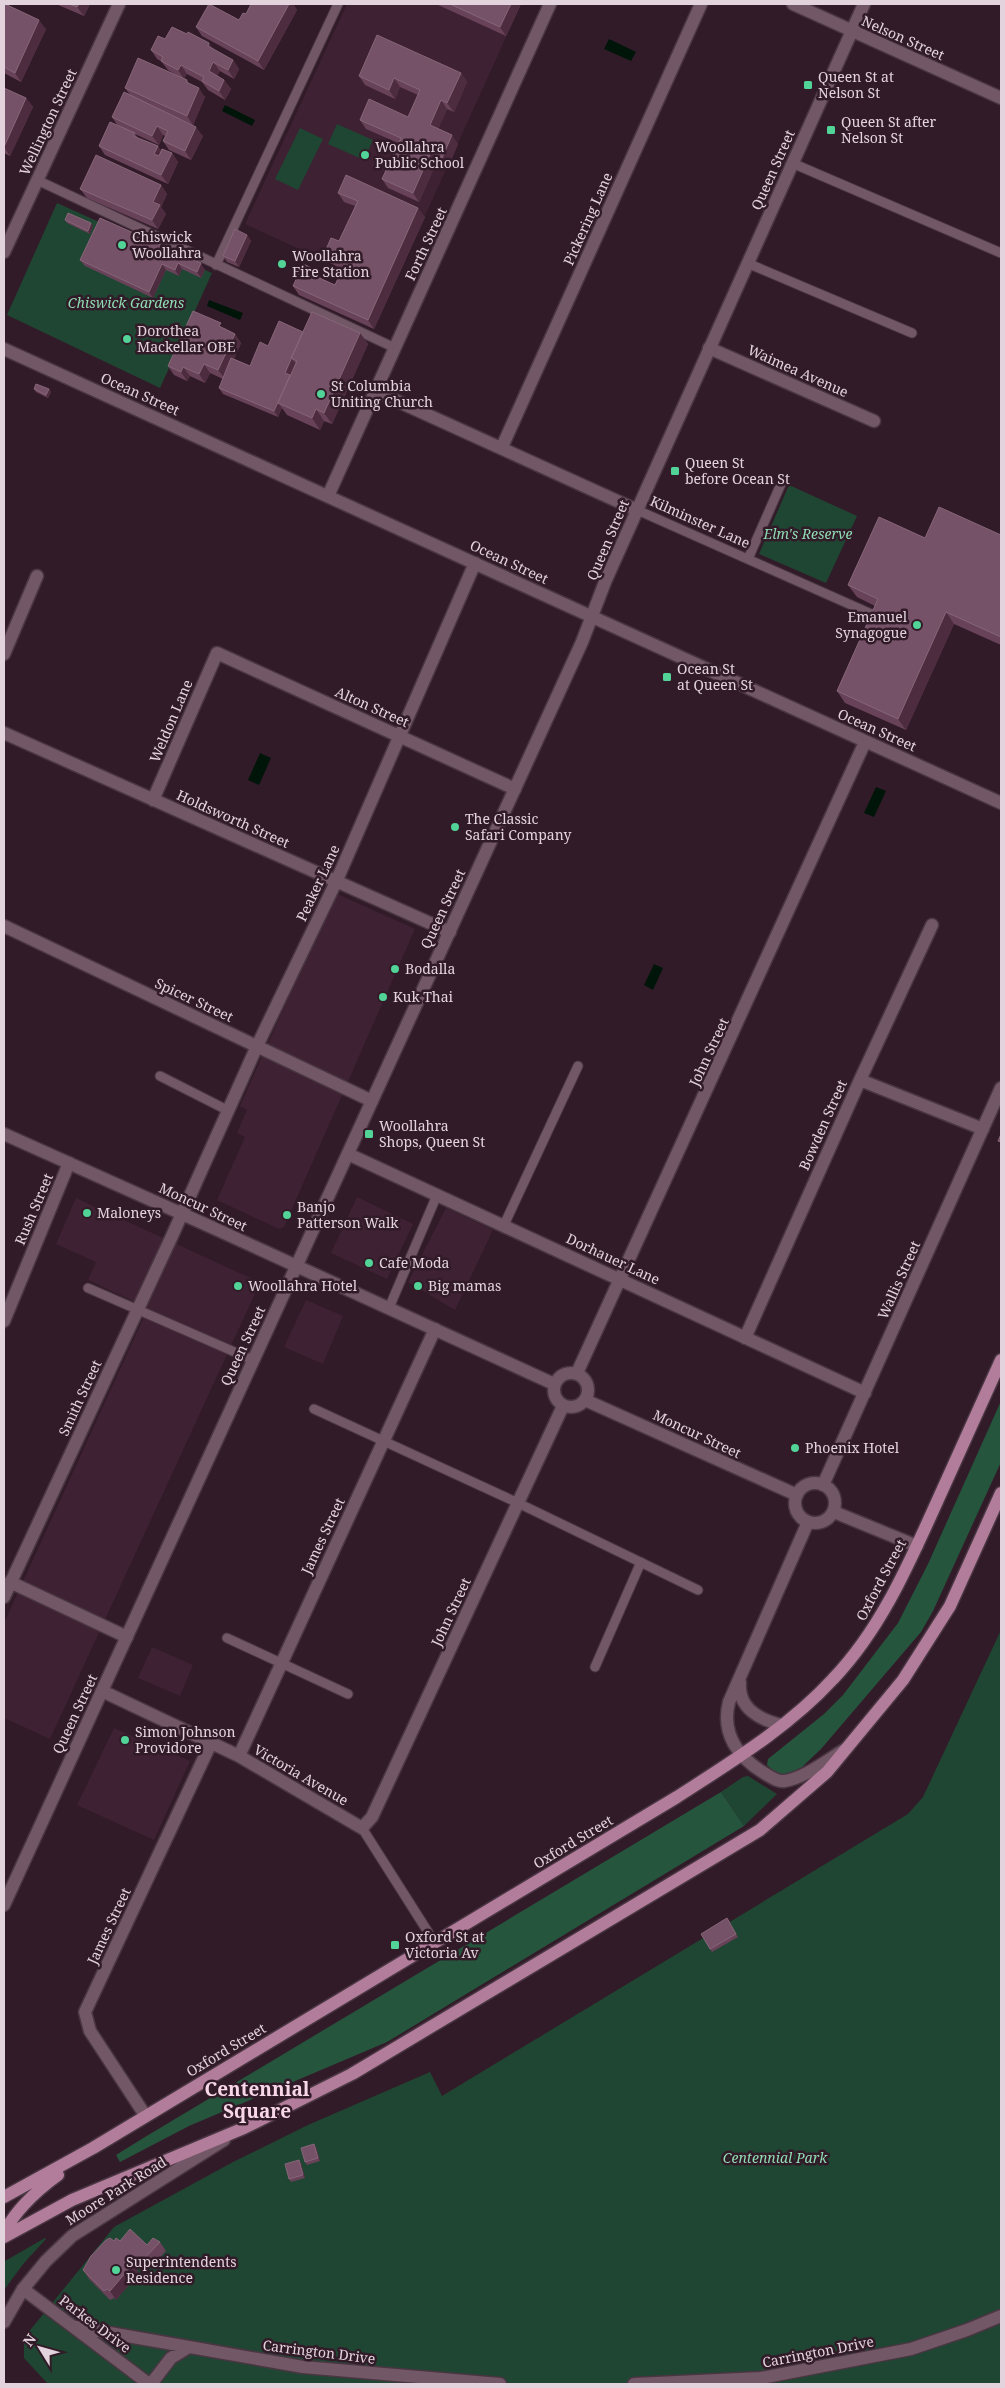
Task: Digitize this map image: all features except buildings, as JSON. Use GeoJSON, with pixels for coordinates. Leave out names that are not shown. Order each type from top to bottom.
{"type":"FeatureCollection","features":[{"type":"Feature","properties":{"kind":"main road","name":"Oxford Street"},"geometry":{"type":"LineString","coordinates":[[4,2197],[93,2148],[145,2115],[435,1943],[741,1756],[782,1725],[833,1680],[855,1654],[890,1600],[917,1546],[1001,1360]]}},
{"type":"Feature","properties":{"kind":"main road"},"geometry":{"type":"LineString","coordinates":[[4,2237],[72,2200],[244,2128],[352,2074],[760,1830],[805,1793],[848,1747],[903,1680],[950,1606],[1001,1493]]}},
{"type":"Feature","properties":{"kind":"main road"},"geometry":{"type":"LineString","coordinates":[[4,2232],[11,2218],[27,2201],[93,2148]]}},
{"type":"Feature","properties":{"kind":"street","name":"Wellington Street"},"geometry":{"type":"LineString","coordinates":[[4,252],[119,4]]}},
{"type":"Feature","properties":{"kind":"street","name":"Forth Street"},"geometry":{"type":"LineString","coordinates":[[328,496],[550,4]]}},
{"type":"Feature","properties":{"kind":"street","name":"Pickering Lane"},"geometry":{"type":"LineString","coordinates":[[502,447],[701,4]]}},
{"type":"Feature","properties":{"kind":"street","name":"Nelson Street"},"geometry":{"type":"LineString","coordinates":[[793,4],[1001,98]]}},
{"type":"Feature","properties":{"kind":"street","name":"Queen Street"},"geometry":{"type":"LineString","coordinates":[[4,1906],[295,1267],[594,618],[605,582],[864,4]]}},
{"type":"Feature","properties":{"kind":"street","name":"Waimea Avenue"},"geometry":{"type":"LineString","coordinates":[[709,348],[874,421]]}},
{"type":"Feature","properties":{"kind":"street","name":"Ocean Street"},"geometry":{"type":"LineString","coordinates":[[4,349],[1001,803]]}},
{"type":"Feature","properties":{"kind":"street","name":"Kilminster Lane"},"geometry":{"type":"LineString","coordinates":[[375,391],[502,447],[637,510]]}},
{"type":"Feature","properties":{"kind":"street","name":"Peaker Lane"},"geometry":{"type":"LineString","coordinates":[[183,1213],[257,1046],[336,882],[398,735],[475,563]]}},
{"type":"Feature","properties":{"kind":"street"},"geometry":{"type":"LineString","coordinates":[[4,654],[37,576]]}},
{"type":"Feature","properties":{"kind":"street","name":"Alton Street"},"geometry":{"type":"LineString","coordinates":[[217,653],[515,789]]}},
{"type":"Feature","properties":{"kind":"street","name":"Weldon Lane"},"geometry":{"type":"LineString","coordinates":[[153,800],[217,653]]}},
{"type":"Feature","properties":{"kind":"street","name":"Holdsworth Street"},"geometry":{"type":"LineString","coordinates":[[4,733],[450,932]]}},
{"type":"Feature","properties":{"kind":"street","name":"John Street"},"geometry":{"type":"LineString","coordinates":[[577,1374],[622,1279],[865,742]]}},
{"type":"Feature","properties":{"kind":"street","name":"Bowden Street"},"geometry":{"type":"LineString","coordinates":[[745,1338],[860,1080],[932,925]]}},
{"type":"Feature","properties":{"kind":"street","name":"Spicer Street"},"geometry":{"type":"LineString","coordinates":[[4,926],[372,1101]]}},
{"type":"Feature","properties":{"kind":"street"},"geometry":{"type":"LineString","coordinates":[[860,1080],[983,1128]]}},
{"type":"Feature","properties":{"kind":"street","name":"Wallis Street"},"geometry":{"type":"LineString","coordinates":[[824,1485],[1001,1088]]}},
{"type":"Feature","properties":{"kind":"street","name":"Moncur Street"},"geometry":{"type":"LineString","coordinates":[[4,1134],[183,1213],[295,1267],[436,1329],[554,1384]]}},
{"type":"Feature","properties":{"kind":"street","name":"Dorhauer Lane"},"geometry":{"type":"LineString","coordinates":[[348,1154],[622,1279],[865,1393]]}},
{"type":"Feature","properties":{"kind":"street","name":"Rush Street"},"geometry":{"type":"LineString","coordinates":[[4,1321],[69,1163]]}},
{"type":"Feature","properties":{"kind":"street","name":"Smith Street"},"geometry":{"type":"LineString","coordinates":[[4,1597],[7,1581],[183,1213]]}},
{"type":"Feature","properties":{"kind":"street","name":"James Street"},"geometry":{"type":"LineString","coordinates":[[239,1756],[436,1329]]}},
{"type":"Feature","properties":{"kind":"street"},"geometry":{"type":"LineString","coordinates":[[563,1374],[577,1374],[586,1382],[588,1394],[585,1400],[575,1407],[563,1406],[555,1398],[554,1384],[563,1374]]}},
{"type":"Feature","properties":{"kind":"street","name":"Moncur Street"},"geometry":{"type":"LineString","coordinates":[[585,1400],[797,1495]]}},
{"type":"Feature","properties":{"kind":"street","name":"John Street"},"geometry":{"type":"LineString","coordinates":[[362,1828],[372,1817],[563,1406]]}},
{"type":"Feature","properties":{"kind":"street"},"geometry":{"type":"LineString","coordinates":[[818,1483],[824,1485],[833,1493],[835,1499],[834,1512],[820,1523],[808,1522],[798,1514],[796,1508],[797,1495],[805,1486],[818,1483]]}},
{"type":"Feature","properties":{"kind":"street"},"geometry":{"type":"LineString","coordinates":[[834,1512],[917,1546]]}},
{"type":"Feature","properties":{"kind":"street"},"geometry":{"type":"LineString","coordinates":[[808,1522],[729,1702],[726,1715],[731,1739],[741,1756],[777,1781],[784,1781],[798,1776],[848,1747]]}},
{"type":"Feature","properties":{"kind":"street"},"geometry":{"type":"LineString","coordinates":[[7,1581],[127,1637]]}},
{"type":"Feature","properties":{"kind":"street"},"geometry":{"type":"LineString","coordinates":[[740,1680],[741,1698],[746,1706],[763,1718],[782,1725]]}},
{"type":"Feature","properties":{"kind":"street","name":"Victoria Avenue"},"geometry":{"type":"LineString","coordinates":[[102,1690],[239,1756],[362,1828]]}},
{"type":"Feature","properties":{"kind":"street","name":"James Street"},"geometry":{"type":"LineString","coordinates":[[145,2115],[90,2031],[85,2012],[211,1743]]}},
{"type":"Feature","properties":{"kind":"street","name":"Moore Park Road"},"geometry":{"type":"LineString","coordinates":[[4,2322],[23,2289],[46,2261],[72,2236],[244,2128]]}},
{"type":"Feature","properties":{"kind":"street","name":"Parkes Drive"},"geometry":{"type":"LineString","coordinates":[[23,2289],[150,2384]]}},
{"type":"Feature","properties":{"kind":"street","name":"Carrington Drive"},"geometry":{"type":"LineString","coordinates":[[634,2384],[761,2378],[911,2349],[1001,2316]]}},
{"type":"Feature","properties":{"kind":"street","name":"Carrington Drive"},"geometry":{"type":"LineString","coordinates":[[76,2327],[303,2367],[500,2384]]}},
{"type":"Feature","properties":{"kind":"street"},"geometry":{"type":"LineString","coordinates":[[150,2384],[171,2358],[189,2347]]}},
{"type":"Feature","properties":{"kind":"lane"},"geometry":{"type":"LineString","coordinates":[[216,264],[338,4]]}},
{"type":"Feature","properties":{"kind":"lane"},"geometry":{"type":"LineString","coordinates":[[792,163],[1001,253]]}},
{"type":"Feature","properties":{"kind":"lane"},"geometry":{"type":"LineString","coordinates":[[37,180],[395,348]]}},
{"type":"Feature","properties":{"kind":"lane"},"geometry":{"type":"LineString","coordinates":[[748,263],[912,333]]}},
{"type":"Feature","properties":{"kind":"lane"},"geometry":{"type":"LineString","coordinates":[[748,559],[781,484]]}},
{"type":"Feature","properties":{"kind":"lane","name":"Kilminster Lane"},"geometry":{"type":"LineString","coordinates":[[637,510],[876,616]]}},
{"type":"Feature","properties":{"kind":"lane"},"geometry":{"type":"LineString","coordinates":[[504,1225],[578,1066]]}},
{"type":"Feature","properties":{"kind":"lane"},"geometry":{"type":"LineString","coordinates":[[160,1076],[229,1111]]}},
{"type":"Feature","properties":{"kind":"lane"},"geometry":{"type":"LineString","coordinates":[[389,1308],[437,1195]]}},
{"type":"Feature","properties":{"kind":"lane"},"geometry":{"type":"LineString","coordinates":[[88,1288],[253,1360]]}},
{"type":"Feature","properties":{"kind":"lane"},"geometry":{"type":"LineString","coordinates":[[314,1409],[384,1440],[698,1590]]}},
{"type":"Feature","properties":{"kind":"lane"},"geometry":{"type":"LineString","coordinates":[[595,1667],[641,1562]]}},
{"type":"Feature","properties":{"kind":"lane"},"geometry":{"type":"LineString","coordinates":[[227,1638],[348,1694]]}},
{"type":"Feature","properties":{"kind":"lane","name":"Victoria Avenue"},"geometry":{"type":"LineString","coordinates":[[362,1828],[435,1943]]}},
{"type":"Feature","properties":{"kind":"shaded area","name":"Woollahra Public School"},"geometry":{"type":"Polygon","coordinates":[[[347,4],[521,4],[391,291],[245,224],[347,4]]]}},
{"type":"Feature","properties":{"kind":"shaded area"},"geometry":{"type":"Polygon","coordinates":[[[609,39],[636,52],[631,61],[604,49],[609,39]]]}},
{"type":"Feature","properties":{"kind":"shaded area"},"geometry":{"type":"Polygon","coordinates":[[[225,105],[255,120],[252,126],[222,111],[225,105]]]}},
{"type":"Feature","properties":{"kind":"shaded area"},"geometry":{"type":"Polygon","coordinates":[[[209,300],[243,313],[240,320],[207,306],[209,300]]]}},
{"type":"Feature","properties":{"kind":"shaded area"},"geometry":{"type":"Polygon","coordinates":[[[260,753],[271,758],[259,785],[248,780],[260,753]]]}},
{"type":"Feature","properties":{"kind":"shaded area"},"geometry":{"type":"Polygon","coordinates":[[[876,787],[886,791],[874,817],[864,813],[876,787]]]}},
{"type":"Feature","properties":{"kind":"shaded area"},"geometry":{"type":"Polygon","coordinates":[[[335,893],[415,929],[284,1227],[279,1229],[217,1200],[245,1137],[237,1133],[247,1110],[240,1106],[335,893]]]}},
{"type":"Feature","properties":{"kind":"shaded area"},"geometry":{"type":"Polygon","coordinates":[[[654,964],[663,968],[653,990],[644,985],[654,964]]]}},
{"type":"Feature","properties":{"kind":"shaded area"},"geometry":{"type":"Polygon","coordinates":[[[357,1197],[413,1224],[387,1279],[331,1253],[357,1197]]]}},
{"type":"Feature","properties":{"kind":"shaded area"},"geometry":{"type":"Polygon","coordinates":[[[76,1198],[257,1281],[259,1285],[50,1739],[4,1718],[4,1623],[148,1308],[88,1280],[96,1262],[56,1244],[76,1198]]]}},
{"type":"Feature","properties":{"kind":"shaded area"},"geometry":{"type":"Polygon","coordinates":[[[446,1208],[493,1230],[455,1310],[408,1282],[446,1208]]]}},
{"type":"Feature","properties":{"kind":"shaded area"},"geometry":{"type":"Polygon","coordinates":[[[306,1300],[343,1316],[323,1364],[284,1347],[306,1300]]]}},
{"type":"Feature","properties":{"kind":"shaded area"},"geometry":{"type":"Polygon","coordinates":[[[152,1647],[193,1665],[180,1696],[138,1678],[152,1647]]]}},
{"type":"Feature","properties":{"kind":"shaded area"},"geometry":{"type":"Polygon","coordinates":[[[114,1728],[190,1761],[154,1840],[77,1805],[114,1728]]]}},
{"type":"Feature","properties":{"kind":"green space"},"geometry":{"type":"Polygon","coordinates":[[[337,124],[373,140],[364,160],[328,144],[337,124]]]}},
{"type":"Feature","properties":{"kind":"green space"},"geometry":{"type":"Polygon","coordinates":[[[300,128],[323,139],[298,190],[275,179],[300,128]]]}},
{"type":"Feature","properties":{"kind":"green space","name":"Chiswick Gardens"},"geometry":{"type":"Polygon","coordinates":[[[57,203],[212,273],[160,388],[7,315],[57,203]]]}},
{"type":"Feature","properties":{"kind":"green space","name":"Elm's Reserve"},"geometry":{"type":"Polygon","coordinates":[[[789,485],[857,516],[826,583],[759,554],[789,485]]]}},
{"type":"Feature","properties":{"kind":"green space"},"geometry":{"type":"Polygon","coordinates":[[[1001,1401],[1001,1462],[933,1611],[921,1632],[821,1749],[801,1768],[788,1774],[778,1775],[767,1765],[768,1759],[824,1714],[843,1695],[898,1623],[928,1564],[1001,1401]]]}},
{"type":"Feature","properties":{"kind":"green space","name":"Centennial Park"},"geometry":{"type":"Polygon","coordinates":[[[1001,1630],[1001,2384],[48,2384],[24,2358],[24,2342],[27,2334],[114,2227],[233,2162],[308,2125],[430,2072],[442,2096],[908,1814],[923,1797],[1001,1630]]]}},
{"type":"Feature","properties":{"kind":"green space"},"geometry":{"type":"Polygon","coordinates":[[[748,1776],[777,1794],[744,1826],[721,1792],[743,1777],[748,1776]]]}},
{"type":"Feature","properties":{"kind":"green space"},"geometry":{"type":"Polygon","coordinates":[[[721,1792],[744,1826],[387,2042],[189,2126],[120,2162],[116,2155],[145,2137],[721,1792]]]}},
{"type":"Feature","properties":{"kind":"green space"},"geometry":{"type":"Polygon","coordinates":[[[46,2239],[24,2263],[4,2290],[5,2261],[46,2239]]]}},
{"type":"Feature","properties":{"kind":"place","name":"Queen St at Nelson St"},"geometry":{"type":"Point","coordinates":[808,85]}},
{"type":"Feature","properties":{"kind":"place","name":"Queen St after Nelson St"},"geometry":{"type":"Point","coordinates":[831,130]}},
{"type":"Feature","properties":{"kind":"place","name":"Woollahra Public School"},"geometry":{"type":"Point","coordinates":[365,155]}},
{"type":"Feature","properties":{"kind":"place","name":"Chiswick Woollahra"},"geometry":{"type":"Point","coordinates":[122,245]}},
{"type":"Feature","properties":{"kind":"place","name":"Woollahra Fire Station"},"geometry":{"type":"Point","coordinates":[282,264]}},
{"type":"Feature","properties":{"kind":"place","name":"Dorothea Mackellar OBE"},"geometry":{"type":"Point","coordinates":[127,339]}},
{"type":"Feature","properties":{"kind":"place","name":"St Columbia Uniting Church"},"geometry":{"type":"Point","coordinates":[321,394]}},
{"type":"Feature","properties":{"kind":"place","name":"Queen St before Ocean St"},"geometry":{"type":"Point","coordinates":[675,471]}},
{"type":"Feature","properties":{"kind":"place","name":"Emanuel Synagogue"},"geometry":{"type":"Point","coordinates":[917,625]}},
{"type":"Feature","properties":{"kind":"place","name":"Ocean St at Queen St"},"geometry":{"type":"Point","coordinates":[667,677]}},
{"type":"Feature","properties":{"kind":"place","name":"The Classic Safari Company"},"geometry":{"type":"Point","coordinates":[455,827]}},
{"type":"Feature","properties":{"kind":"place","name":"Bodalla"},"geometry":{"type":"Point","coordinates":[395,969]}},
{"type":"Feature","properties":{"kind":"place","name":"Kuk Thai"},"geometry":{"type":"Point","coordinates":[383,997]}},
{"type":"Feature","properties":{"kind":"place","name":"Woollahra Shops, Queen St"},"geometry":{"type":"Point","coordinates":[369,1134]}},
{"type":"Feature","properties":{"kind":"place","name":"Maloneys"},"geometry":{"type":"Point","coordinates":[87,1213]}},
{"type":"Feature","properties":{"kind":"place","name":"Banjo Patterson Walk"},"geometry":{"type":"Point","coordinates":[287,1215]}},
{"type":"Feature","properties":{"kind":"place","name":"Cafe Moda"},"geometry":{"type":"Point","coordinates":[369,1263]}},
{"type":"Feature","properties":{"kind":"place","name":"Woollahra Hotel"},"geometry":{"type":"Point","coordinates":[238,1286]}},
{"type":"Feature","properties":{"kind":"place","name":"Big mamas"},"geometry":{"type":"Point","coordinates":[418,1286]}},
{"type":"Feature","properties":{"kind":"place","name":"Phoenix Hotel"},"geometry":{"type":"Point","coordinates":[795,1448]}},
{"type":"Feature","properties":{"kind":"place","name":"Simon Johnson Providore"},"geometry":{"type":"Point","coordinates":[125,1740]}},
{"type":"Feature","properties":{"kind":"place","name":"Oxford St at Victoria Av"},"geometry":{"type":"Point","coordinates":[395,1945]}},
{"type":"Feature","properties":{"kind":"place","name":"Superintendents Residence"},"geometry":{"type":"Point","coordinates":[116,2270]}},
{"type":"Feature","properties":{"kind":"district","name":"Centennial Square"},"geometry":{"type":"Point","coordinates":[257,2100]}}]}
